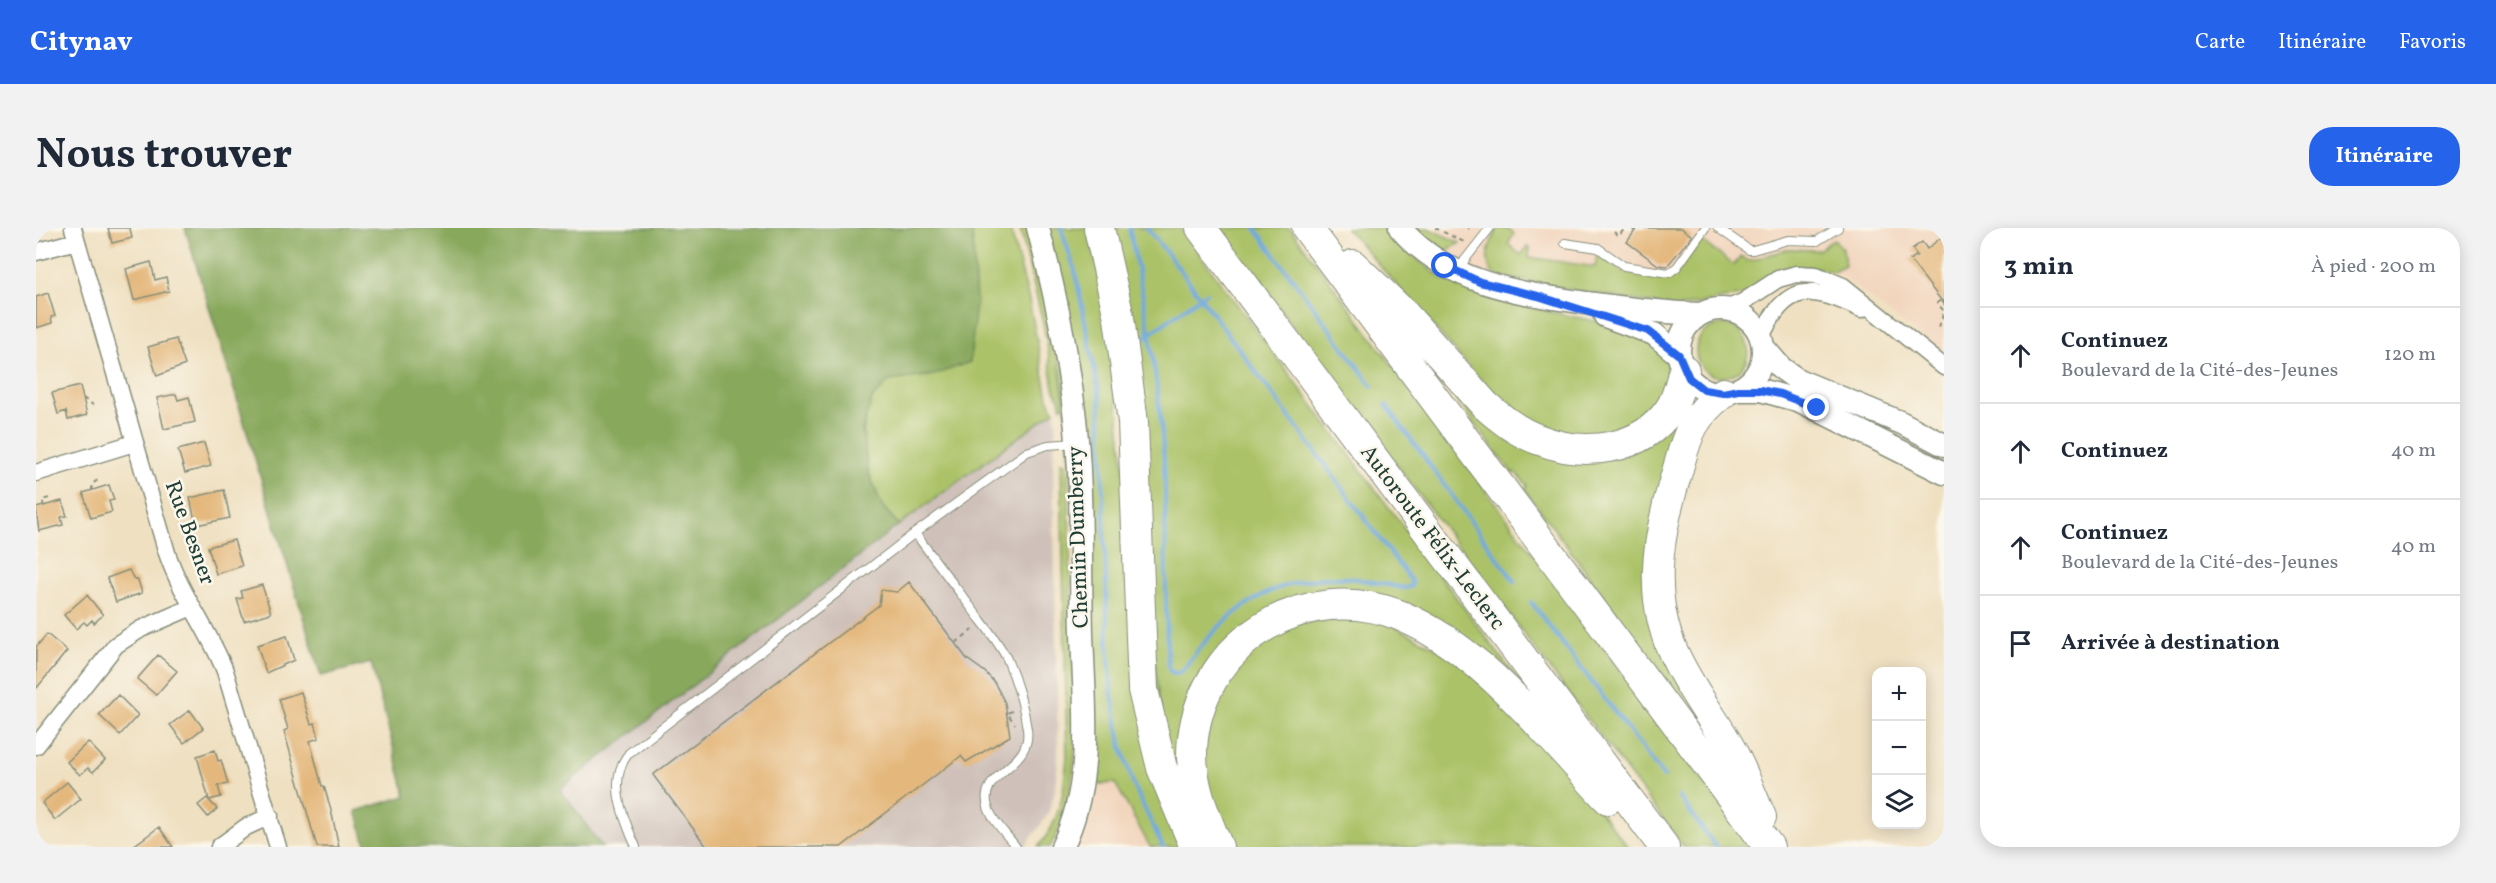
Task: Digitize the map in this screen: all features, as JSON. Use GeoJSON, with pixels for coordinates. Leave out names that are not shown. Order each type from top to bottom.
{"type":"FeatureCollection","features":[{"type":"Feature","properties":{"kind":"highway"},"geometry":{"type":"LineString","coordinates":[[1099,228],[1119,318],[1133,422],[1139,635],[1143,690],[1162,768],[1195,847]]}},
{"type":"Feature","properties":{"kind":"highway","name":"Autoroute Félix-Leclerc"},"geometry":{"type":"LineString","coordinates":[[1201,228],[1664,847]]}},
{"type":"Feature","properties":{"kind":"highway"},"geometry":{"type":"LineString","coordinates":[[1307,228],[1769,847]]}},
{"type":"Feature","properties":{"kind":"highway"},"geometry":{"type":"LineString","coordinates":[[1313,228],[1403,313],[1485,405],[1510,425],[1539,440],[1554,445],[1587,449],[1614,447],[1638,437],[1669,411],[1677,393],[1682,362]]}},
{"type":"Feature","properties":{"kind":"highway"},"geometry":{"type":"LineString","coordinates":[[1730,391],[1702,411],[1688,434],[1659,542],[1658,590],[1665,627],[1674,654],[1732,751],[1774,847]]}},
{"type":"Feature","properties":{"kind":"highway"},"geometry":{"type":"LineString","coordinates":[[1218,847],[1199,801],[1193,768],[1193,739],[1196,722],[1208,690],[1227,660],[1251,636],[1265,626],[1296,611],[1347,604],[1384,610],[1414,622],[1455,646],[1512,696],[1654,847]]}},
{"type":"Feature","properties":{"kind":"street","name":"Chemin Dumberry"},"geometry":{"type":"LineString","coordinates":[[1038,228],[1066,357],[1077,442],[1084,750],[1079,801],[1062,847]]}},
{"type":"Feature","properties":{"kind":"street"},"geometry":{"type":"LineString","coordinates":[[1400,228],[1430,257],[1459,274],[1648,331],[1682,362],[1689,378],[1704,390],[1760,390],[1800,401],[1944,473]]}},
{"type":"Feature","properties":{"kind":"street"},"geometry":{"type":"LineString","coordinates":[[36,252],[74,235]]}},
{"type":"Feature","properties":{"kind":"street","name":"Rue Besner"},"geometry":{"type":"LineString","coordinates":[[74,235],[171,565],[216,649],[225,671],[278,847]]}},
{"type":"Feature","properties":{"kind":"street"},"geometry":{"type":"LineString","coordinates":[[1682,362],[1684,331],[1700,314],[1709,310],[1726,309],[1743,302],[1778,279],[1790,275],[1809,274],[1825,277],[1843,286],[1944,367]]}},
{"type":"Feature","properties":{"kind":"street"},"geometry":{"type":"LineString","coordinates":[[1730,391],[1755,376],[1762,362],[1762,342],[1775,309],[1789,298],[1802,293],[1832,296],[1881,318]]}},
{"type":"Feature","properties":{"kind":"street"},"geometry":{"type":"LineString","coordinates":[[1538,296],[1656,312],[1700,314]]}},
{"type":"Feature","properties":{"kind":"street"},"geometry":{"type":"LineString","coordinates":[[1726,309],[1747,317],[1781,368],[1798,380],[1902,423],[1944,445]]}},
{"type":"Feature","properties":{"kind":"street"},"geometry":{"type":"LineString","coordinates":[[36,473],[134,443]]}},
{"type":"Feature","properties":{"kind":"street"},"geometry":{"type":"LineString","coordinates":[[36,746],[116,645],[141,629],[192,607]]}},
{"type":"Feature","properties":{"kind":"street"},"geometry":{"type":"LineString","coordinates":[[219,847],[246,826],[270,816]]}},
{"type":"Feature","properties":{"kind":"lane"},"geometry":{"type":"LineString","coordinates":[[1459,274],[1464,261],[1490,228]]}},
{"type":"Feature","properties":{"kind":"lane"},"geometry":{"type":"LineString","coordinates":[[1565,243],[1598,248],[1624,266],[1669,273],[1677,267],[1705,228]]}},
{"type":"Feature","properties":{"kind":"lane"},"geometry":{"type":"LineString","coordinates":[[1718,228],[1749,250],[1753,250],[1788,240],[1817,241],[1838,228]]}},
{"type":"Feature","properties":{"kind":"lane"},"geometry":{"type":"LineString","coordinates":[[636,847],[622,813],[618,790],[621,768],[629,753],[915,533],[1027,452],[1048,445],[1077,442]]}},
{"type":"Feature","properties":{"kind":"lane"},"geometry":{"type":"LineString","coordinates":[[915,533],[991,634],[1011,669],[1028,730],[1027,746],[1021,757],[995,780],[988,792],[988,800],[990,812],[1016,847]]}},
{"type":"Feature","properties":{"kind":"path"},"geometry":{"type":"LineString","coordinates":[[1435,228],[1462,241]]}},
{"type":"Feature","properties":{"kind":"path"},"geometry":{"type":"LineString","coordinates":[[1614,232],[1619,236],[1625,228]]}},
{"type":"Feature","properties":{"kind":"path"},"geometry":{"type":"LineString","coordinates":[[1631,228],[1635,231]]}},
{"type":"Feature","properties":{"kind":"path"},"geometry":{"type":"LineString","coordinates":[[1939,327],[1944,311],[1937,303],[1941,300]]}},
{"type":"Feature","properties":{"kind":"path"},"geometry":{"type":"LineString","coordinates":[[83,398],[93,405]]}},
{"type":"Feature","properties":{"kind":"path"},"geometry":{"type":"LineString","coordinates":[[92,490],[92,484],[98,480]]}},
{"type":"Feature","properties":{"kind":"path"},"geometry":{"type":"LineString","coordinates":[[44,506],[42,500],[53,497]]}},
{"type":"Feature","properties":{"kind":"path"},"geometry":{"type":"LineString","coordinates":[[956,643],[968,633]]}},
{"type":"Feature","properties":{"kind":"shaded area"},"geometry":{"type":"Polygon","coordinates":[[[1413,228],[1944,228],[1944,354],[1844,278],[1822,268],[1787,268],[1723,299],[1695,305],[1500,277],[1460,264],[1413,228]]]}},
{"type":"Feature","properties":{"kind":"shaded area"},"geometry":{"type":"Polygon","coordinates":[[[1054,411],[1056,420],[1053,465],[1058,756],[1055,790],[1048,814],[1025,847],[602,847],[560,789],[899,525],[1054,411]]]}},
{"type":"Feature","properties":{"kind":"shaded area"},"geometry":{"type":"Polygon","coordinates":[[[1115,783],[1150,847],[1073,847],[1083,827],[1092,785],[1115,783]]]}},
{"type":"Feature","properties":{"kind":"green space"},"geometry":{"type":"Polygon","coordinates":[[[185,228],[972,228],[976,302],[970,362],[934,375],[889,381],[872,399],[862,430],[868,471],[882,506],[899,525],[560,789],[602,847],[367,847],[356,811],[406,796],[371,663],[321,676],[185,228]]]}},
{"type":"Feature","properties":{"kind":"green space"},"geometry":{"type":"Polygon","coordinates":[[[972,228],[1010,228],[1029,300],[1048,398],[1054,411],[899,525],[883,507],[870,475],[864,439],[868,405],[876,391],[888,381],[934,375],[972,228]]]}},
{"type":"Feature","properties":{"kind":"green space"},"geometry":{"type":"Polygon","coordinates":[[[1020,228],[1028,228],[1045,293],[1058,360],[1064,405],[1062,407],[1054,387],[1044,327],[1020,228]]]}},
{"type":"Feature","properties":{"kind":"green space"},"geometry":{"type":"Polygon","coordinates":[[[1049,228],[1088,228],[1107,309],[1126,487],[1183,847],[1150,847],[1115,783],[1092,785],[1095,773],[1094,733],[1049,228]]]}},
{"type":"Feature","properties":{"kind":"green space"},"geometry":{"type":"Polygon","coordinates":[[[1108,228],[1180,228],[1527,692],[1382,602],[1233,639],[1190,800],[1164,748],[1108,228]]]}},
{"type":"Feature","properties":{"kind":"green space"},"geometry":{"type":"Polygon","coordinates":[[[1219,228],[1290,228],[1752,847],[1684,847],[1219,228]]]}},
{"type":"Feature","properties":{"kind":"green space"},"geometry":{"type":"Polygon","coordinates":[[[1346,228],[1385,228],[1417,259],[1443,279],[1518,305],[1628,328],[1662,350],[1668,365],[1667,389],[1653,412],[1621,431],[1594,435],[1562,432],[1534,423],[1506,408],[1346,228]]]}},
{"type":"Feature","properties":{"kind":"green space"},"geometry":{"type":"Polygon","coordinates":[[[1413,228],[1428,228],[1460,243],[1444,252],[1413,228]]]}},
{"type":"Feature","properties":{"kind":"green space"},"geometry":{"type":"Polygon","coordinates":[[[1498,228],[1507,229],[1514,234],[1508,244],[1521,255],[1527,247],[1530,248],[1529,257],[1595,267],[1597,255],[1599,255],[1621,271],[1665,278],[1676,274],[1700,240],[1734,265],[1741,256],[1748,261],[1788,249],[1819,250],[1834,239],[1843,249],[1845,266],[1833,272],[1813,267],[1787,268],[1777,272],[1744,295],[1677,308],[1496,276],[1491,271],[1487,259],[1498,228]]]}},
{"type":"Feature","properties":{"kind":"green space"},"geometry":{"type":"Polygon","coordinates":[[[1717,325],[1727,325],[1741,332],[1748,351],[1741,370],[1727,377],[1717,377],[1707,373],[1700,366],[1696,356],[1696,346],[1700,336],[1707,329],[1717,325]]]}},
{"type":"Feature","properties":{"kind":"green space"},"geometry":{"type":"Polygon","coordinates":[[[1409,337],[1555,455],[1680,411],[1650,550],[1706,733],[1525,490],[1527,485],[1515,472],[1513,474],[1409,337]]]}},
{"type":"Feature","properties":{"kind":"green space"},"geometry":{"type":"Polygon","coordinates":[[[1061,462],[1066,463],[1068,475],[1075,746],[1073,772],[1061,823],[1050,847],[1038,847],[1052,826],[1060,805],[1067,757],[1061,462]]]}},
{"type":"Feature","properties":{"kind":"green space"},"geometry":{"type":"Polygon","coordinates":[[[1378,618],[1455,657],[1565,767],[1628,847],[1229,847],[1210,806],[1200,738],[1232,665],[1296,622],[1378,618]]]}},
{"type":"Feature","properties":{"kind":"building"},"geometry":{"type":"Polygon","coordinates":[[[108,228],[130,228],[132,238],[112,243],[108,228]]]}},
{"type":"Feature","properties":{"kind":"building"},"geometry":{"type":"Polygon","coordinates":[[[1637,228],[1681,228],[1692,236],[1667,266],[1658,265],[1627,242],[1637,228]]]}},
{"type":"Feature","properties":{"kind":"building"},"geometry":{"type":"Polygon","coordinates":[[[1944,235],[1944,304],[1910,260],[1917,255],[1912,249],[1922,242],[1927,249],[1944,235]]]}},
{"type":"Feature","properties":{"kind":"building"},"geometry":{"type":"Polygon","coordinates":[[[151,262],[155,280],[166,277],[169,291],[134,300],[126,269],[151,262]]]}},
{"type":"Feature","properties":{"kind":"building"},"geometry":{"type":"Polygon","coordinates":[[[48,293],[55,316],[51,317],[52,323],[36,328],[36,297],[48,293]]]}},
{"type":"Feature","properties":{"kind":"building"},"geometry":{"type":"Polygon","coordinates":[[[176,339],[185,365],[157,376],[148,347],[176,339]]]}},
{"type":"Feature","properties":{"kind":"building"},"geometry":{"type":"Polygon","coordinates":[[[80,386],[87,415],[68,420],[66,411],[58,414],[52,393],[80,386]]]}},
{"type":"Feature","properties":{"kind":"building"},"geometry":{"type":"Polygon","coordinates":[[[176,394],[178,400],[189,397],[195,422],[164,429],[157,398],[176,394]]]}},
{"type":"Feature","properties":{"kind":"building"},"geometry":{"type":"Polygon","coordinates":[[[204,443],[211,466],[185,473],[178,450],[204,443]]]}},
{"type":"Feature","properties":{"kind":"building"},"geometry":{"type":"Polygon","coordinates":[[[109,485],[114,500],[109,501],[112,512],[91,518],[83,493],[109,485]]]}},
{"type":"Feature","properties":{"kind":"building"},"geometry":{"type":"Polygon","coordinates":[[[224,490],[230,518],[196,525],[190,498],[224,490]]]}},
{"type":"Feature","properties":{"kind":"building"},"geometry":{"type":"Polygon","coordinates":[[[62,501],[67,516],[61,517],[63,525],[39,531],[36,508],[62,501]]]}},
{"type":"Feature","properties":{"kind":"building"},"geometry":{"type":"Polygon","coordinates":[[[234,540],[242,566],[216,574],[208,547],[234,540]]]}},
{"type":"Feature","properties":{"kind":"building"},"geometry":{"type":"Polygon","coordinates":[[[129,570],[133,578],[138,580],[142,593],[116,602],[107,578],[129,570]]]}},
{"type":"Feature","properties":{"kind":"building"},"geometry":{"type":"Polygon","coordinates":[[[909,582],[967,659],[994,682],[1005,703],[1010,736],[966,762],[961,756],[841,847],[707,847],[653,775],[879,605],[881,590],[897,592],[909,582]]]}},
{"type":"Feature","properties":{"kind":"building"},"geometry":{"type":"Polygon","coordinates":[[[262,585],[271,613],[244,621],[237,599],[243,598],[241,591],[262,585]]]}},
{"type":"Feature","properties":{"kind":"building"},"geometry":{"type":"Polygon","coordinates":[[[87,595],[103,615],[94,623],[92,620],[87,625],[84,622],[76,629],[64,615],[87,595]]]}},
{"type":"Feature","properties":{"kind":"building"},"geometry":{"type":"Polygon","coordinates":[[[47,634],[67,651],[36,689],[36,647],[47,634]]]}},
{"type":"Feature","properties":{"kind":"building"},"geometry":{"type":"Polygon","coordinates":[[[287,636],[294,660],[266,673],[257,645],[287,636]]]}},
{"type":"Feature","properties":{"kind":"building"},"geometry":{"type":"Polygon","coordinates":[[[158,655],[177,671],[156,695],[137,679],[158,655]]]}},
{"type":"Feature","properties":{"kind":"building"},"geometry":{"type":"Polygon","coordinates":[[[301,692],[311,724],[315,723],[319,738],[310,741],[331,810],[339,847],[317,847],[284,731],[288,729],[279,699],[301,692]]]}},
{"type":"Feature","properties":{"kind":"building"},"geometry":{"type":"Polygon","coordinates":[[[118,695],[138,715],[120,735],[99,715],[118,695]]]}},
{"type":"Feature","properties":{"kind":"building"},"geometry":{"type":"Polygon","coordinates":[[[190,710],[203,728],[184,743],[170,725],[190,710]]]}},
{"type":"Feature","properties":{"kind":"building"},"geometry":{"type":"Polygon","coordinates":[[[88,742],[105,760],[93,772],[88,768],[80,775],[67,762],[88,742]]]}},
{"type":"Feature","properties":{"kind":"building"},"geometry":{"type":"Polygon","coordinates":[[[215,750],[218,761],[221,760],[228,784],[218,786],[221,797],[209,800],[197,756],[215,750]]]}},
{"type":"Feature","properties":{"kind":"building"},"geometry":{"type":"Polygon","coordinates":[[[67,782],[81,799],[55,820],[42,803],[67,782]]]}},
{"type":"Feature","properties":{"kind":"building"},"geometry":{"type":"Polygon","coordinates":[[[207,798],[217,809],[208,817],[198,805],[207,798]]]}},
{"type":"Feature","properties":{"kind":"building"},"geometry":{"type":"Polygon","coordinates":[[[159,827],[173,847],[132,847],[159,827]]]}},
{"type":"Feature","properties":{"kind":"waterway"},"geometry":{"type":"LineString","coordinates":[[1061,228],[1075,271],[1100,397],[1108,642],[1112,695],[1121,744],[1133,784],[1163,847]]}},
{"type":"Feature","properties":{"kind":"waterway"},"geometry":{"type":"LineString","coordinates":[[1129,228],[1146,315],[1159,403],[1164,462],[1168,667],[1171,672],[1177,673],[1184,669],[1215,631],[1233,615],[1274,590],[1320,578],[1346,578],[1405,588],[1411,586],[1412,582],[1147,228]]}},
{"type":"Feature","properties":{"kind":"waterway"},"geometry":{"type":"LineString","coordinates":[[1255,228],[1372,386]]}},
{"type":"Feature","properties":{"kind":"waterway"},"geometry":{"type":"LineString","coordinates":[[1144,338],[1206,293]]}},
{"type":"Feature","properties":{"kind":"waterway"},"geometry":{"type":"LineString","coordinates":[[1386,405],[1515,582]]}},
{"type":"Feature","properties":{"kind":"waterway"},"geometry":{"type":"LineString","coordinates":[[1531,602],[1664,777]]}},
{"type":"Feature","properties":{"kind":"waterway"},"geometry":{"type":"LineString","coordinates":[[1679,797],[1716,847]]}},
{"type":"Feature","properties":{"kind":"route"},"geometry":{"type":"LineString","coordinates":[[1445,266],[1480,282],[1538,296],[1648,331],[1663,340],[1679,355],[1689,378],[1704,390],[1723,393],[1760,390],[1780,394],[1817,408]]}}]}
